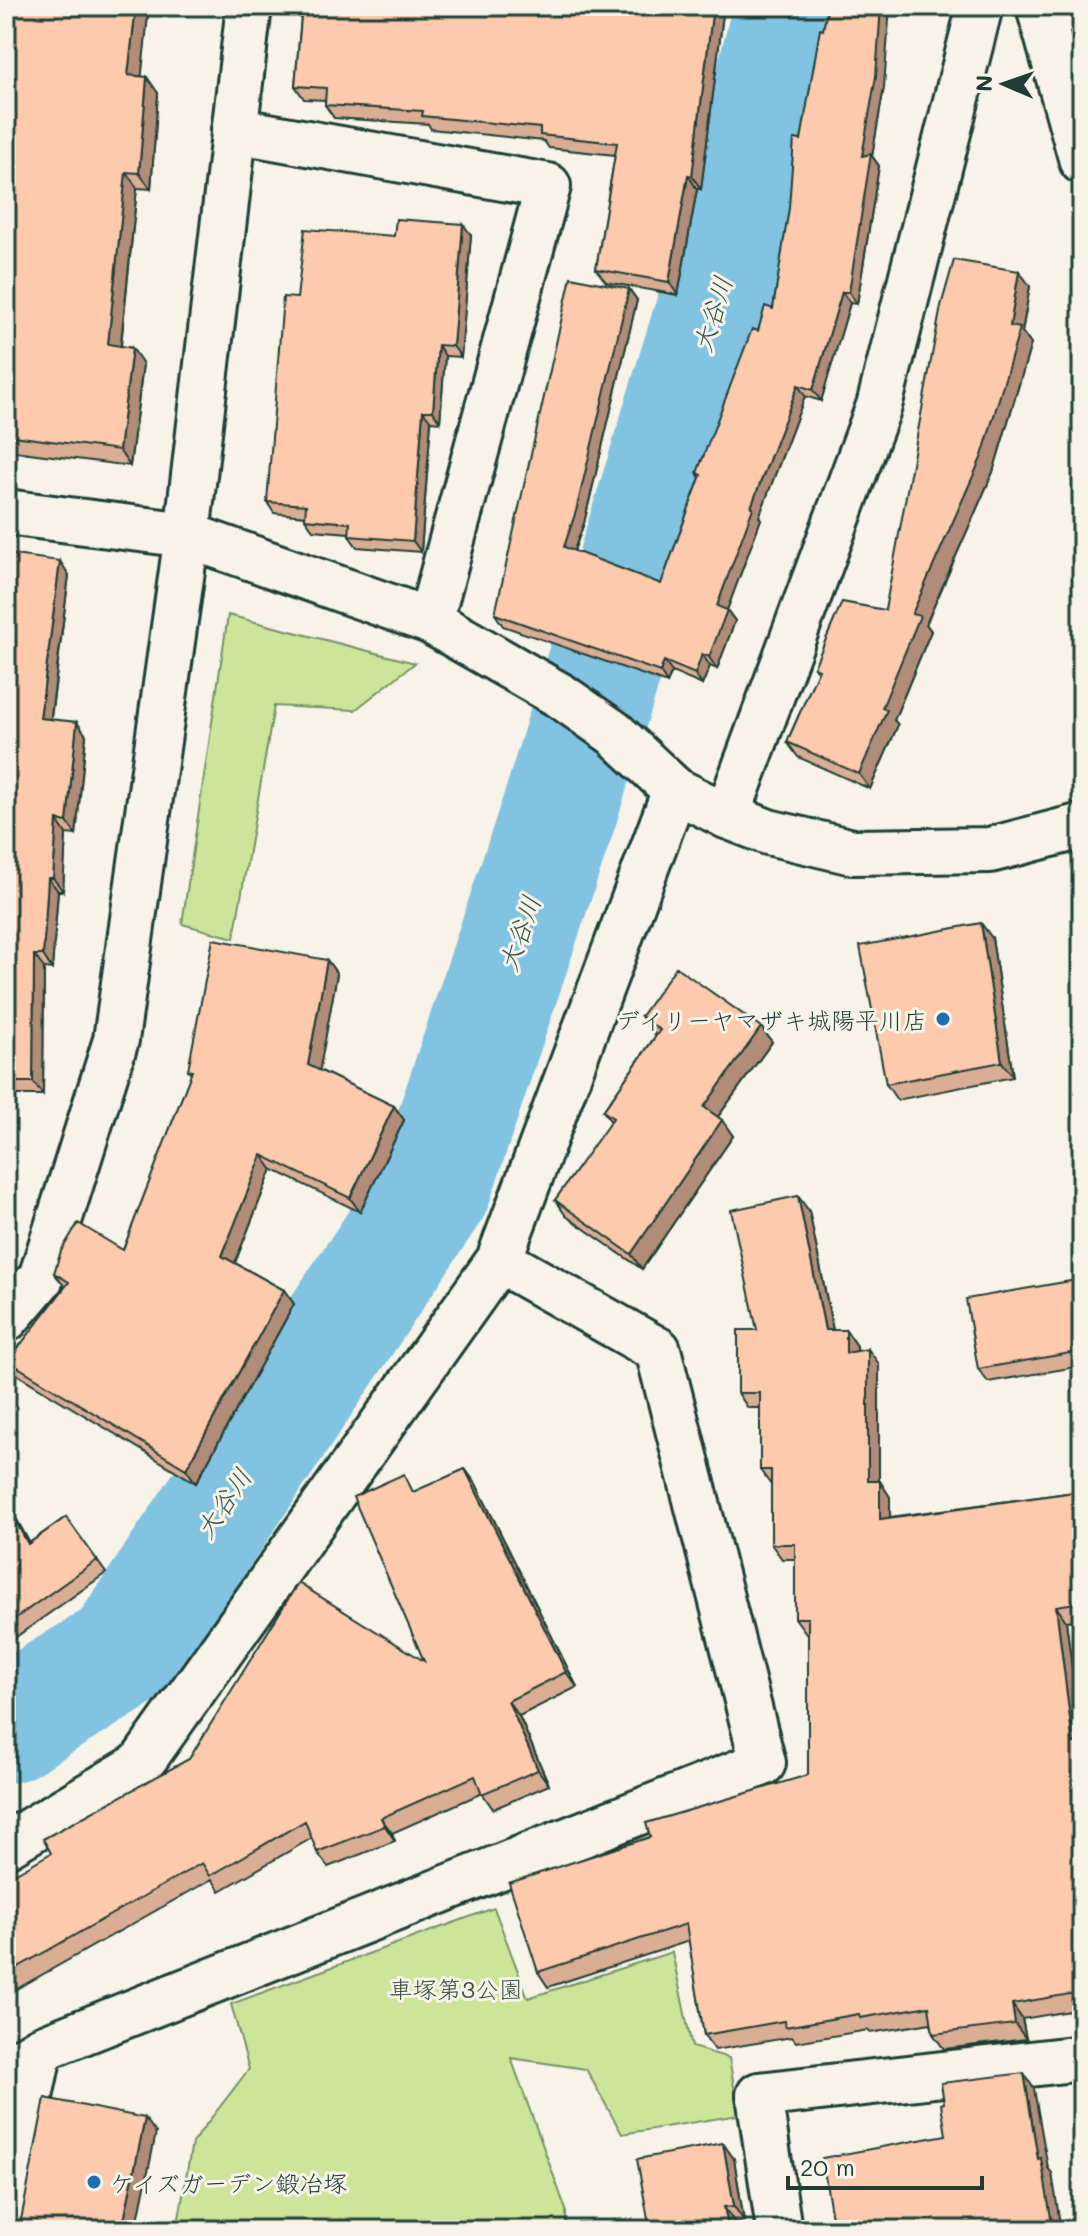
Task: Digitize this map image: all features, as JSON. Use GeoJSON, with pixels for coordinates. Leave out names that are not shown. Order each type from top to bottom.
{"type":"FeatureCollection","features":[{"type":"Feature","properties":{"kind":"street"},"geometry":{"type":"LineString","coordinates":[[6,1319],[41,1278],[116,1040],[187,535],[249,6]]}},
{"type":"Feature","properties":{"kind":"street"},"geometry":{"type":"LineString","coordinates":[[727,816],[879,406],[980,6]]}},
{"type":"Feature","properties":{"kind":"street"},"geometry":{"type":"LineString","coordinates":[[1054,9],[1082,161]]}},
{"type":"Feature","properties":{"kind":"street"},"geometry":{"type":"LineString","coordinates":[[234,130],[548,186],[430,621]]}},
{"type":"Feature","properties":{"kind":"street"},"geometry":{"type":"LineString","coordinates":[[6,512],[187,535],[430,621],[561,696],[614,733],[675,790],[768,832],[853,852],[990,850],[1082,826]]}},
{"type":"Feature","properties":{"kind":"street"},"geometry":{"type":"LineString","coordinates":[[6,1845],[140,1765],[499,1260],[675,790]]}},
{"type":"Feature","properties":{"kind":"street"},"geometry":{"type":"LineString","coordinates":[[6,2211],[23,2060],[763,1763],[658,1350],[499,1260]]}},
{"type":"Feature","properties":{"kind":"street"},"geometry":{"type":"LineString","coordinates":[[779,2230],[759,2095],[1082,2058]]}},
{"type":"Feature","properties":{"kind":"green space"},"geometry":{"type":"Polygon","coordinates":[[[228,615],[415,663],[355,710],[274,706],[234,938],[182,924],[228,615]]]}},
{"type":"Feature","properties":{"kind":"green space","name":"車塚第3公園"},"geometry":{"type":"Polygon","coordinates":[[[494,1908],[528,1998],[672,1952],[692,2047],[729,2058],[739,2115],[622,2134],[586,2069],[511,2058],[566,2210],[566,2230],[177,2230],[192,2143],[249,2069],[231,2004],[494,1908]]]}},
{"type":"Feature","properties":{"kind":"building"},"geometry":{"type":"Polygon","coordinates":[[[6,6],[136,6],[128,75],[147,77],[139,173],[126,172],[108,344],[132,348],[119,450],[6,435],[6,6]]]}},
{"type":"Feature","properties":{"kind":"building"},"geometry":{"type":"Polygon","coordinates":[[[302,6],[713,6],[692,176],[688,175],[669,282],[596,269],[617,143],[540,135],[540,128],[422,116],[423,111],[325,105],[326,88],[295,86],[302,6]]]}},
{"type":"Feature","properties":{"kind":"building"},"geometry":{"type":"Polygon","coordinates":[[[828,6],[881,6],[876,76],[862,156],[871,154],[849,292],[842,292],[813,390],[798,385],[751,507],[717,606],[727,610],[709,657],[702,654],[695,674],[664,661],[660,672],[495,614],[571,277],[629,289],[576,511],[564,547],[661,584],[701,475],[697,473],[752,329],[758,331],[765,306],[773,309],[789,208],[794,139],[801,140],[820,29],[823,30],[828,6]]]}},
{"type":"Feature","properties":{"kind":"building"},"geometry":{"type":"Polygon","coordinates":[[[396,219],[463,224],[453,346],[438,345],[433,411],[423,411],[413,541],[349,536],[350,523],[305,519],[306,505],[267,502],[283,297],[297,298],[305,229],[394,236],[396,219]]]}},
{"type":"Feature","properties":{"kind":"building"},"geometry":{"type":"Polygon","coordinates":[[[954,260],[1019,271],[1010,326],[1020,328],[982,456],[912,614],[920,616],[882,708],[887,710],[859,774],[787,742],[819,669],[814,667],[842,602],[885,610],[941,306],[954,260]]]}},
{"type":"Feature","properties":{"kind":"building"},"geometry":{"type":"Polygon","coordinates":[[[6,554],[60,561],[40,718],[77,722],[67,822],[57,820],[53,878],[48,878],[43,955],[34,955],[33,1082],[6,1082],[6,554]]]}},
{"type":"Feature","properties":{"kind":"building","name":"デイリーヤマザキ城陽平川店"},"geometry":{"type":"Polygon","coordinates":[[[981,923],[1002,1062],[886,1084],[860,946],[981,923]]]}},
{"type":"Feature","properties":{"kind":"building"},"geometry":{"type":"Polygon","coordinates":[[[213,939],[327,960],[308,1065],[394,1106],[350,1198],[262,1155],[222,1256],[284,1290],[186,1469],[8,1361],[69,1282],[54,1273],[61,1251],[78,1223],[123,1250],[192,1071],[188,1070],[213,939]]]}},
{"type":"Feature","properties":{"kind":"building"},"geometry":{"type":"Polygon","coordinates":[[[676,967],[761,1027],[704,1107],[722,1120],[631,1254],[555,1200],[613,1118],[603,1111],[660,1030],[641,1016],[676,967]]]}},
{"type":"Feature","properties":{"kind":"building"},"geometry":{"type":"Polygon","coordinates":[[[798,1196],[825,1330],[846,1330],[846,1353],[868,1349],[868,1481],[880,1481],[880,1519],[1082,1491],[1082,1602],[1056,1606],[1073,1743],[1079,1742],[1082,1765],[1082,1992],[1012,2004],[1015,2024],[933,2034],[929,2006],[785,2027],[784,2021],[704,2035],[686,1924],[538,1972],[509,1883],[650,1837],[646,1823],[808,1775],[808,1618],[795,1618],[795,1544],[771,1544],[771,1470],[760,1470],[760,1393],[738,1393],[738,1330],[757,1330],[731,1210],[798,1196]]]}},
{"type":"Feature","properties":{"kind":"building"},"geometry":{"type":"Polygon","coordinates":[[[1082,1279],[1082,1351],[978,1369],[966,1299],[1082,1279]]]}},
{"type":"Feature","properties":{"kind":"building"},"geometry":{"type":"Polygon","coordinates":[[[465,1469],[566,1672],[508,1701],[538,1770],[482,1794],[475,1776],[381,1818],[385,1826],[317,1852],[305,1821],[210,1876],[202,1863],[6,1974],[6,1879],[51,1853],[43,1839],[189,1759],[298,1583],[424,1661],[353,1497],[404,1474],[413,1492],[465,1469]]]}},
{"type":"Feature","properties":{"kind":"building"},"geometry":{"type":"Polygon","coordinates":[[[6,1504],[28,1544],[66,1517],[97,1560],[6,1625],[6,1504]]]}},
{"type":"Feature","properties":{"kind":"building"},"geometry":{"type":"Polygon","coordinates":[[[1024,2073],[1053,2230],[834,2230],[822,2158],[946,2135],[941,2083],[1024,2073]]]}},
{"type":"Feature","properties":{"kind":"building","name":"ケイズガーデン鍛冶塚"},"geometry":{"type":"Polygon","coordinates":[[[45,2098],[145,2118],[122,2230],[19,2230],[45,2098]]]}},
{"type":"Feature","properties":{"kind":"building"},"geometry":{"type":"Polygon","coordinates":[[[723,2143],[734,2206],[724,2207],[729,2230],[650,2230],[637,2159],[723,2143]]]}},
{"type":"Feature","properties":{"kind":"waterway","name":"大谷川"},"geometry":{"type":"LineString","coordinates":[[6,1725],[122,1654],[433,1189],[560,809],[728,264],[792,6]]}},
{"type":"Feature","properties":{"kind":"place","name":"デイリーヤマザキ城陽平川店"},"geometry":{"type":"Point","coordinates":[943,1019]}},
{"type":"Feature","properties":{"kind":"place","name":"ケイズガーデン鍛冶塚"},"geometry":{"type":"Point","coordinates":[94,2182]}}]}
